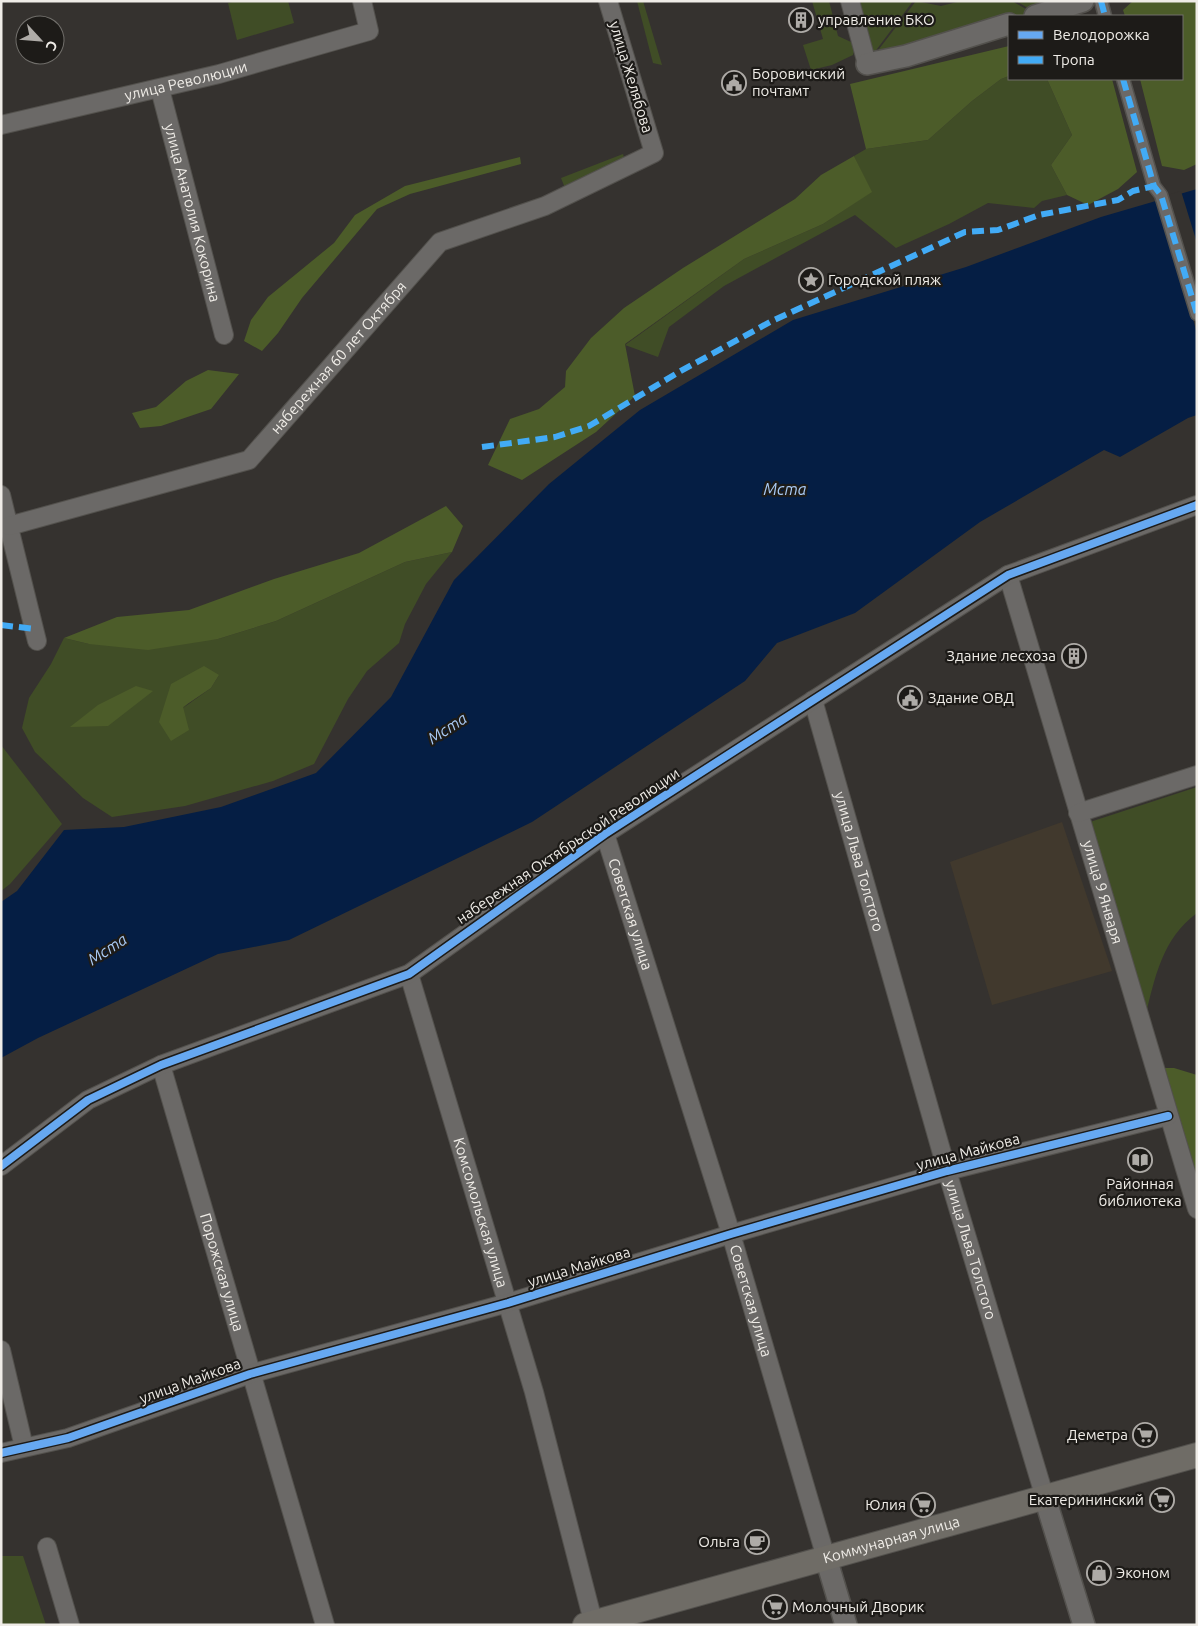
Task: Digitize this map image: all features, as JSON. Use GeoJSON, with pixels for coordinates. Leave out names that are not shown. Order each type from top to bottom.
{"type":"FeatureCollection","features":[{"type":"Feature","properties":{"kind":"main road","name":"Коммунарная улица"},"geometry":{"type":"LineString","coordinates":[[591,1624],[1197,1455]]}},
{"type":"Feature","properties":{"kind":"street","name":"улица Революции"},"geometry":{"type":"LineString","coordinates":[[1,125],[160,89],[369,31],[362,1]]}},
{"type":"Feature","properties":{"kind":"street","name":"улица Желябова"},"geometry":{"type":"LineString","coordinates":[[608,1],[654,153]]}},
{"type":"Feature","properties":{"kind":"street"},"geometry":{"type":"LineString","coordinates":[[850,1],[867,64],[906,56],[1008,24]]}},
{"type":"Feature","properties":{"kind":"street"},"geometry":{"type":"LineString","coordinates":[[1038,15],[1083,1]]}},
{"type":"Feature","properties":{"kind":"street"},"geometry":{"type":"LineString","coordinates":[[1101,1],[1105,15]]}},
{"type":"Feature","properties":{"kind":"street"},"geometry":{"type":"LineString","coordinates":[[1123,80],[1154,186],[1161,196],[1197,314]]}},
{"type":"Feature","properties":{"kind":"street","name":"улица Анатолия Кокорина"},"geometry":{"type":"LineString","coordinates":[[160,89],[224,335]]}},
{"type":"Feature","properties":{"kind":"street","name":"набережная 60 лет Октября"},"geometry":{"type":"LineString","coordinates":[[9,526],[249,460],[440,242],[545,206],[654,153]]}},
{"type":"Feature","properties":{"kind":"street"},"geometry":{"type":"LineString","coordinates":[[1,495],[9,526],[8,556],[37,641]]}},
{"type":"Feature","properties":{"kind":"street","name":"набережная Октябрьской Революции"},"geometry":{"type":"LineString","coordinates":[[1,1166],[88,1100],[162,1065],[409,974],[605,834],[1008,575],[1197,505]]}},
{"type":"Feature","properties":{"kind":"street","name":"улица 9 Января"},"geometry":{"type":"LineString","coordinates":[[1008,575],[1197,1209]]}},
{"type":"Feature","properties":{"kind":"street","name":"улица Льва Толстого"},"geometry":{"type":"LineString","coordinates":[[813,700],[947,1171],[1084,1625]]}},
{"type":"Feature","properties":{"kind":"street"},"geometry":{"type":"LineString","coordinates":[[1078,813],[1197,775]]}},
{"type":"Feature","properties":{"kind":"street","name":"Советская улица"},"geometry":{"type":"LineString","coordinates":[[605,834],[731,1234],[846,1625]]}},
{"type":"Feature","properties":{"kind":"street","name":"Комсомольская улица"},"geometry":{"type":"LineString","coordinates":[[409,974],[534,1392],[591,1624]]}},
{"type":"Feature","properties":{"kind":"street","name":"Порожская улица"},"geometry":{"type":"LineString","coordinates":[[162,1065],[250,1374],[325,1625]]}},
{"type":"Feature","properties":{"kind":"street","name":"улица Майкова"},"geometry":{"type":"LineString","coordinates":[[1,1453],[68,1438],[250,1374],[508,1303],[731,1234],[947,1171],[1168,1116]]}},
{"type":"Feature","properties":{"kind":"street"},"geometry":{"type":"LineString","coordinates":[[1,1350],[24,1447]]}},
{"type":"Feature","properties":{"kind":"street"},"geometry":{"type":"LineString","coordinates":[[47,1547],[70,1625]]}},
{"type":"Feature","properties":{"kind":"shaded area"},"geometry":{"type":"Polygon","coordinates":[[[1062,822],[1112,971],[992,1005],[950,862],[1062,822]]]}},
{"type":"Feature","properties":{"kind":"green space"},"geometry":{"type":"Polygon","coordinates":[[[236,1],[288,1],[294,23],[237,40],[228,3],[236,1]]]}},
{"type":"Feature","properties":{"kind":"green space"},"geometry":{"type":"Polygon","coordinates":[[[637,1],[643,1],[662,65],[653,63],[637,1]]]}},
{"type":"Feature","properties":{"kind":"green space"},"geometry":{"type":"Polygon","coordinates":[[[812,1],[829,1],[838,36],[851,42],[855,48],[853,55],[832,65],[811,70],[803,45],[823,39],[812,1]]]}},
{"type":"Feature","properties":{"kind":"green space"},"geometry":{"type":"Polygon","coordinates":[[[851,1],[913,1],[868,61],[851,1]]]}},
{"type":"Feature","properties":{"kind":"green space"},"geometry":{"type":"Polygon","coordinates":[[[916,1],[941,6],[961,1],[1012,1],[1036,15],[1008,15],[869,62],[916,1]]]}},
{"type":"Feature","properties":{"kind":"green space"},"geometry":{"type":"Polygon","coordinates":[[[1016,1],[1079,1],[1038,14],[1016,1]]]}},
{"type":"Feature","properties":{"kind":"green space"},"geometry":{"type":"Polygon","coordinates":[[[1133,1],[1197,1],[1197,164],[1184,170],[1162,166],[1140,80],[1183,80],[1183,15],[1125,15],[1123,10],[1133,1]]]}},
{"type":"Feature","properties":{"kind":"green space"},"geometry":{"type":"Polygon","coordinates":[[[1008,46],[1008,76],[1001,79],[972,101],[928,140],[866,149],[850,84],[1008,46]]]}},
{"type":"Feature","properties":{"kind":"green space"},"geometry":{"type":"Polygon","coordinates":[[[1008,76],[1008,80],[1047,80],[1072,135],[1051,165],[1067,195],[1042,201],[1034,208],[988,203],[949,224],[896,248],[855,215],[724,286],[669,327],[658,357],[625,345],[744,259],[823,224],[871,192],[854,156],[866,149],[928,140],[972,101],[1001,79],[1008,76]]]}},
{"type":"Feature","properties":{"kind":"green space"},"geometry":{"type":"Polygon","coordinates":[[[1047,80],[1112,80],[1137,172],[1118,189],[1088,205],[1067,195],[1051,165],[1072,135],[1047,80]]]}},
{"type":"Feature","properties":{"kind":"green space"},"geometry":{"type":"Polygon","coordinates":[[[623,154],[625,161],[565,188],[561,178],[623,154]]]}},
{"type":"Feature","properties":{"kind":"green space"},"geometry":{"type":"Polygon","coordinates":[[[854,156],[872,192],[823,224],[744,259],[625,344],[635,396],[596,432],[522,480],[488,465],[510,419],[539,409],[565,387],[566,371],[591,338],[624,308],[683,268],[795,199],[821,175],[854,156]]]}},
{"type":"Feature","properties":{"kind":"green space"},"geometry":{"type":"Polygon","coordinates":[[[520,157],[521,164],[410,194],[377,209],[302,298],[278,333],[262,351],[244,341],[251,320],[268,297],[334,243],[355,215],[405,186],[520,157]]]}},
{"type":"Feature","properties":{"kind":"green space"},"geometry":{"type":"Polygon","coordinates":[[[208,370],[239,374],[211,409],[161,426],[140,428],[132,413],[156,407],[186,381],[208,370]]]}},
{"type":"Feature","properties":{"kind":"green space"},"geometry":{"type":"Polygon","coordinates":[[[446,506],[463,526],[452,552],[405,562],[276,621],[218,639],[148,650],[89,644],[64,638],[117,617],[189,610],[274,579],[359,553],[446,506]]]}},
{"type":"Feature","properties":{"kind":"green space"},"geometry":{"type":"Polygon","coordinates":[[[452,552],[426,584],[405,624],[399,643],[367,671],[348,699],[314,764],[273,781],[185,806],[112,817],[83,798],[35,752],[22,728],[29,698],[51,664],[64,638],[89,644],[218,639],[276,621],[405,562],[452,552]],[[219,675],[183,708],[211,688],[219,675]]]}},
{"type":"Feature","properties":{"kind":"green space"},"geometry":{"type":"Polygon","coordinates":[[[204,666],[219,675],[211,688],[183,707],[189,730],[171,741],[159,722],[171,684],[204,666]]]}},
{"type":"Feature","properties":{"kind":"green space"},"geometry":{"type":"Polygon","coordinates":[[[136,686],[153,691],[108,726],[70,727],[98,705],[136,686]]]}},
{"type":"Feature","properties":{"kind":"green space"},"geometry":{"type":"Polygon","coordinates":[[[1,745],[62,824],[10,884],[1,891],[1,745]]]}},
{"type":"Feature","properties":{"kind":"green space"},"geometry":{"type":"Polygon","coordinates":[[[1197,787],[1197,913],[1185,923],[1168,947],[1152,988],[1145,1018],[1090,822],[1197,787]]]}},
{"type":"Feature","properties":{"kind":"green space"},"geometry":{"type":"Polygon","coordinates":[[[1162,1068],[1174,1068],[1197,1075],[1197,1178],[1162,1068]]]}},
{"type":"Feature","properties":{"kind":"green space"},"geometry":{"type":"Polygon","coordinates":[[[1,1556],[23,1556],[46,1625],[1,1625],[1,1556]]]}},
{"type":"Feature","properties":{"kind":"water","name":"Мста"},"geometry":{"type":"Polygon","coordinates":[[[1197,189],[1197,415],[1188,418],[1120,457],[1104,450],[980,522],[855,613],[777,643],[745,681],[532,822],[289,940],[218,954],[38,1038],[1,1058],[1,902],[17,891],[64,830],[124,827],[221,807],[316,773],[391,697],[454,580],[549,484],[640,410],[793,320],[966,267],[1101,217],[1197,189]]]}},
{"type":"Feature","properties":{"kind":"pier"},"geometry":{"type":"Polygon","coordinates":[[[1181,191],[1197,243],[1197,334],[1161,197],[1181,191]]]}},
{"type":"Feature","properties":{"kind":"marked path"},"geometry":{"type":"LineString","coordinates":[[1101,1],[1105,15]]}},
{"type":"Feature","properties":{"kind":"marked path"},"geometry":{"type":"LineString","coordinates":[[1123,80],[1154,186],[1161,195],[1197,314]]}},
{"type":"Feature","properties":{"kind":"marked path"},"geometry":{"type":"LineString","coordinates":[[482,447],[555,437],[589,426],[679,372],[770,322],[965,232],[998,230],[1039,215],[1118,200],[1133,191],[1154,186]]}},
{"type":"Feature","properties":{"kind":"marked path"},"geometry":{"type":"LineString","coordinates":[[1,625],[35,629]]}},
{"type":"Feature","properties":{"kind":"cycle path"},"geometry":{"type":"LineString","coordinates":[[1,1166],[88,1100],[161,1065],[409,974],[605,834],[1008,575],[1197,505]]}},
{"type":"Feature","properties":{"kind":"cycle path"},"geometry":{"type":"LineString","coordinates":[[1,1453],[68,1438],[250,1374],[508,1303],[731,1234],[947,1171],[1168,1116]]}},
{"type":"Feature","properties":{"kind":"place","name":"управление БКО"},"geometry":{"type":"Point","coordinates":[801,20]}},
{"type":"Feature","properties":{"kind":"place","name":"Боровичский почтамт"},"geometry":{"type":"Point","coordinates":[734,83]}},
{"type":"Feature","properties":{"kind":"place","name":"Городской пляж"},"geometry":{"type":"Point","coordinates":[811,280]}},
{"type":"Feature","properties":{"kind":"place","name":"Здание лесхоза"},"geometry":{"type":"Point","coordinates":[1074,656]}},
{"type":"Feature","properties":{"kind":"place","name":"Здание ОВД"},"geometry":{"type":"Point","coordinates":[910,698]}},
{"type":"Feature","properties":{"kind":"place","name":"Районная библиотека"},"geometry":{"type":"Point","coordinates":[1140,1160]}},
{"type":"Feature","properties":{"kind":"place","name":"Деметра"},"geometry":{"type":"Point","coordinates":[1145,1435]}},
{"type":"Feature","properties":{"kind":"place","name":"Екатерининский"},"geometry":{"type":"Point","coordinates":[1162,1500]}},
{"type":"Feature","properties":{"kind":"place","name":"Юлия"},"geometry":{"type":"Point","coordinates":[923,1505]}},
{"type":"Feature","properties":{"kind":"place","name":"Ольга"},"geometry":{"type":"Point","coordinates":[757,1542]}},
{"type":"Feature","properties":{"kind":"place","name":"Эконом"},"geometry":{"type":"Point","coordinates":[1099,1573]}},
{"type":"Feature","properties":{"kind":"place","name":"Молочный Дворик"},"geometry":{"type":"Point","coordinates":[775,1607]}}]}
